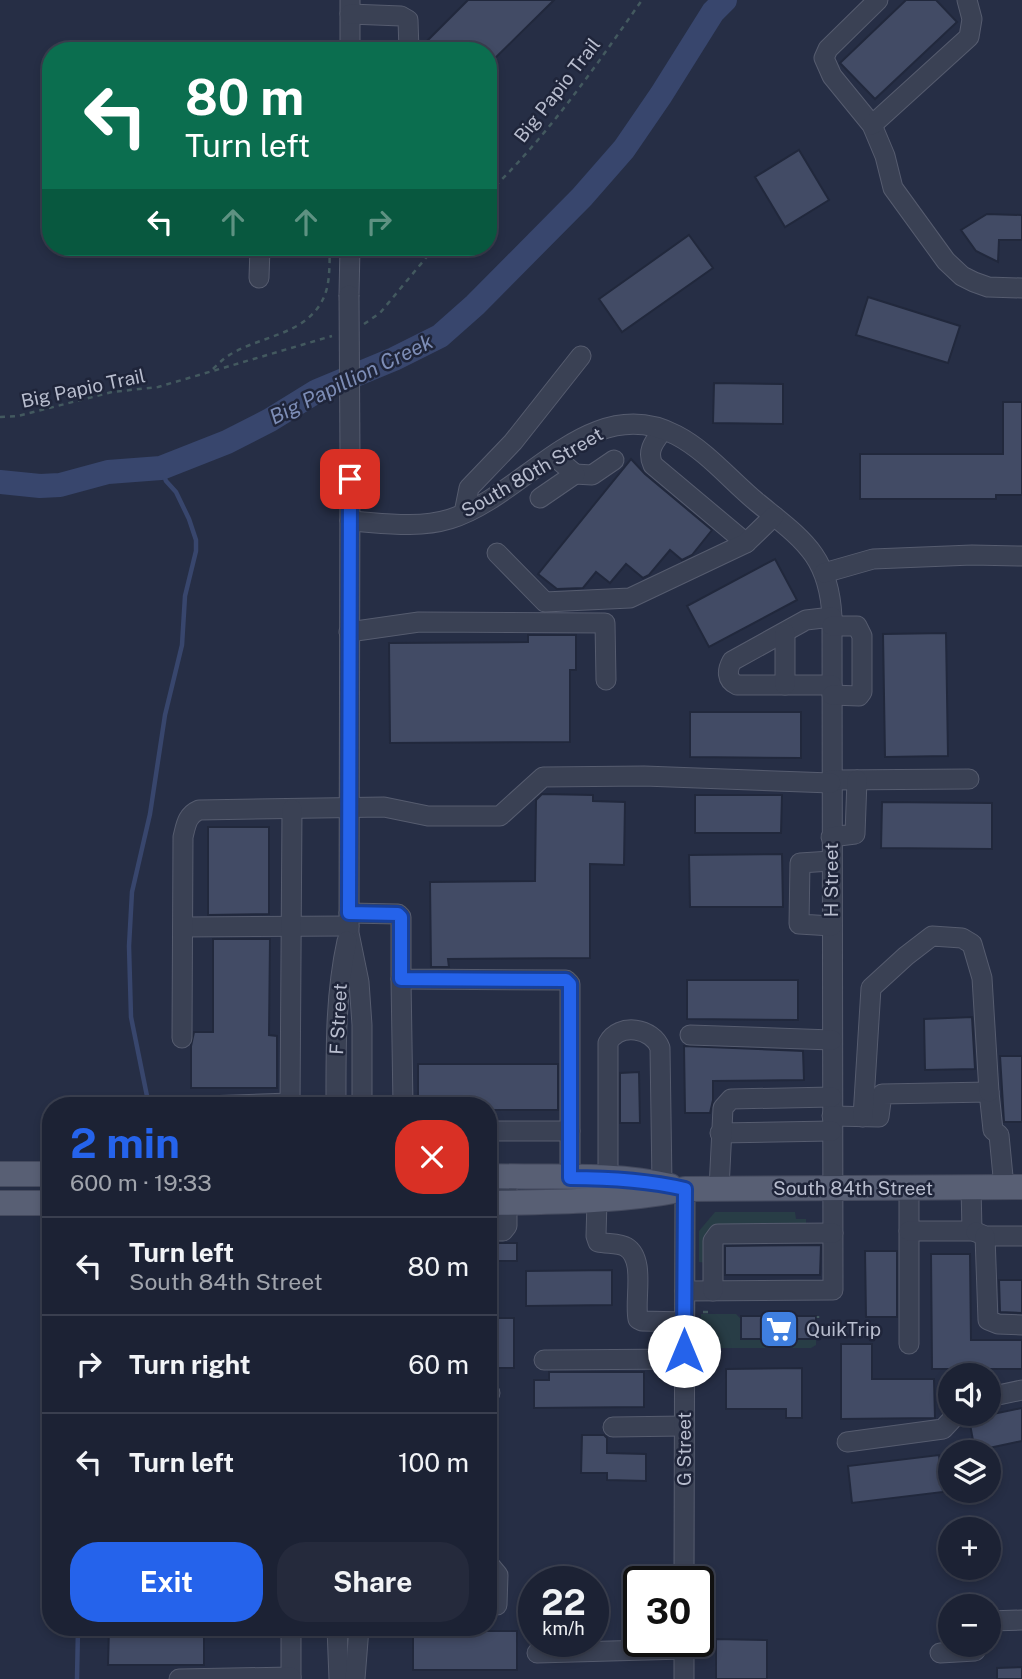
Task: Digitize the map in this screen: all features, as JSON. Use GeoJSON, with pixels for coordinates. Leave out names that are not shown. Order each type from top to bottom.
{"type":"FeatureCollection","features":[{"type":"Feature","properties":{"kind":"main road"},"geometry":{"type":"LineString","coordinates":[[0,1174],[42,1174]]}},
{"type":"Feature","properties":{"kind":"main road","name":"South 84th Street"},"geometry":{"type":"LineString","coordinates":[[498,1176],[608,1178],[719,1189],[1013,1187]]}},
{"type":"Feature","properties":{"kind":"main road","name":"South 84th Street"},"geometry":{"type":"LineString","coordinates":[[498,1203],[641,1198],[673,1186]]}},
{"type":"Feature","properties":{"kind":"main road"},"geometry":{"type":"LineString","coordinates":[[0,1203],[42,1203]]}},
{"type":"Feature","properties":{"kind":"street"},"geometry":{"type":"LineString","coordinates":[[878,0],[828,49],[824,58],[832,76],[872,125],[885,156],[893,188],[953,268],[974,282],[988,287],[1022,288]]}},
{"type":"Feature","properties":{"kind":"street"},"geometry":{"type":"LineString","coordinates":[[872,125],[969,37],[972,19],[967,0]]}},
{"type":"Feature","properties":{"kind":"street"},"geometry":{"type":"LineString","coordinates":[[350,42],[350,7],[401,16],[408,20],[409,42]]}},
{"type":"Feature","properties":{"kind":"street"},"geometry":{"type":"LineString","coordinates":[[259,278],[260,256]]}},
{"type":"Feature","properties":{"kind":"street","name":"F Street"},"geometry":{"type":"LineString","coordinates":[[355,256],[349,295],[349,924],[359,982],[362,1097]]}},
{"type":"Feature","properties":{"kind":"street"},"geometry":{"type":"LineString","coordinates":[[464,513],[469,488],[513,442],[582,356]]}},
{"type":"Feature","properties":{"kind":"street","name":"South 80th Street"},"geometry":{"type":"LineString","coordinates":[[350,521],[414,525],[432,523],[464,513],[586,436],[612,425],[636,424],[663,430],[687,442],[805,543],[824,573]]}},
{"type":"Feature","properties":{"kind":"street"},"geometry":{"type":"LineString","coordinates":[[663,430],[652,445],[649,457],[653,465],[746,543]]}},
{"type":"Feature","properties":{"kind":"street"},"geometry":{"type":"LineString","coordinates":[[554,456],[575,474],[592,475],[614,460]]}},
{"type":"Feature","properties":{"kind":"street"},"geometry":{"type":"LineString","coordinates":[[540,498],[575,474]]}},
{"type":"Feature","properties":{"kind":"street"},"geometry":{"type":"LineString","coordinates":[[497,553],[545,602],[630,598],[746,543],[774,516]]}},
{"type":"Feature","properties":{"kind":"street"},"geometry":{"type":"LineString","coordinates":[[824,573],[873,559],[1022,556]]}},
{"type":"Feature","properties":{"kind":"street","name":"H Street"},"geometry":{"type":"LineString","coordinates":[[713,1291],[833,1290],[832,621],[831,593],[824,573]]}},
{"type":"Feature","properties":{"kind":"street"},"geometry":{"type":"LineString","coordinates":[[806,621],[832,621],[857,626],[861,630],[862,692],[859,696],[785,685],[737,685],[728,676],[732,660],[806,621]]}},
{"type":"Feature","properties":{"kind":"street"},"geometry":{"type":"LineString","coordinates":[[349,632],[419,622],[605,623],[606,680]]}},
{"type":"Feature","properties":{"kind":"street"},"geometry":{"type":"LineString","coordinates":[[785,633],[785,685]]}},
{"type":"Feature","properties":{"kind":"street"},"geometry":{"type":"LineString","coordinates":[[182,1038],[183,837],[190,816],[199,810],[384,807],[428,816],[500,816],[543,777],[645,776],[831,782],[969,779]]}},
{"type":"Feature","properties":{"kind":"street"},"geometry":{"type":"LineString","coordinates":[[831,837],[852,836],[857,831],[857,780]]}},
{"type":"Feature","properties":{"kind":"street"},"geometry":{"type":"LineString","coordinates":[[290,1097],[292,809]]}},
{"type":"Feature","properties":{"kind":"street"},"geometry":{"type":"LineString","coordinates":[[831,861],[800,863],[799,924],[832,926]]}},
{"type":"Feature","properties":{"kind":"street"},"geometry":{"type":"LineString","coordinates":[[183,927],[349,924],[398,914],[401,917],[403,1097]]}},
{"type":"Feature","properties":{"kind":"street","name":"F Street"},"geometry":{"type":"LineString","coordinates":[[336,1097],[337,1009],[349,924]]}},
{"type":"Feature","properties":{"kind":"street"},"geometry":{"type":"LineString","coordinates":[[863,1117],[872,989],[906,956],[932,936],[962,938],[972,944],[982,978],[993,1130],[999,1135],[1013,1187]]}},
{"type":"Feature","properties":{"kind":"street"},"geometry":{"type":"LineString","coordinates":[[401,979],[566,980],[570,984],[570,1178]]}},
{"type":"Feature","properties":{"kind":"street","name":"G Street"},"geometry":{"type":"LineString","coordinates":[[608,1178],[608,1043],[621,1031],[643,1031],[652,1035],[660,1048],[685,1291],[684,1566]]}},
{"type":"Feature","properties":{"kind":"street"},"geometry":{"type":"LineString","coordinates":[[690,1035],[832,1040]]}},
{"type":"Feature","properties":{"kind":"street"},"geometry":{"type":"LineString","coordinates":[[719,1189],[723,1108],[731,1099],[832,1115],[880,1117],[882,1094],[989,1092]]}},
{"type":"Feature","properties":{"kind":"street"},"geometry":{"type":"LineString","coordinates":[[720,1133],[832,1115]]}},
{"type":"Feature","properties":{"kind":"street"},"geometry":{"type":"LineString","coordinates":[[497,1131],[570,1131]]}},
{"type":"Feature","properties":{"kind":"street"},"geometry":{"type":"LineString","coordinates":[[497,1231],[503,1231],[507,1226],[498,1203],[498,1176]]}},
{"type":"Feature","properties":{"kind":"street"},"geometry":{"type":"LineString","coordinates":[[909,1187],[909,1344]]}},
{"type":"Feature","properties":{"kind":"street"},"geometry":{"type":"LineString","coordinates":[[971,1187],[988,1320],[998,1324],[1022,1325]]}},
{"type":"Feature","properties":{"kind":"street"},"geometry":{"type":"LineString","coordinates":[[597,1201],[598,1242],[624,1245],[637,1261],[638,1319],[685,1322]]}},
{"type":"Feature","properties":{"kind":"street"},"geometry":{"type":"LineString","coordinates":[[909,1231],[1022,1236]]}},
{"type":"Feature","properties":{"kind":"street"},"geometry":{"type":"LineString","coordinates":[[685,1291],[713,1291],[713,1241],[718,1234],[833,1233]]}},
{"type":"Feature","properties":{"kind":"street"},"geometry":{"type":"LineString","coordinates":[[544,1360],[684,1359]]}},
{"type":"Feature","properties":{"kind":"street"},"geometry":{"type":"LineString","coordinates":[[1001,1394],[1022,1390]]}},
{"type":"Feature","properties":{"kind":"street"},"geometry":{"type":"LineString","coordinates":[[613,1427],[684,1426]]}},
{"type":"Feature","properties":{"kind":"street"},"geometry":{"type":"LineString","coordinates":[[846,1442],[943,1429],[946,1426]]}},
{"type":"Feature","properties":{"kind":"street"},"geometry":{"type":"LineString","coordinates":[[497,1574],[497,1605]]}},
{"type":"Feature","properties":{"kind":"street"},"geometry":{"type":"LineString","coordinates":[[1001,1620],[1022,1620]]}},
{"type":"Feature","properties":{"kind":"street"},"geometry":{"type":"LineString","coordinates":[[179,1679],[291,1678],[291,1636]]}},
{"type":"Feature","properties":{"kind":"street"},"geometry":{"type":"LineString","coordinates":[[337,1636],[338,1679]]}},
{"type":"Feature","properties":{"kind":"street"},"geometry":{"type":"LineString","coordinates":[[355,1679],[358,1636]]}},
{"type":"Feature","properties":{"kind":"street"},"geometry":{"type":"LineString","coordinates":[[684,1657],[684,1679]]}},
{"type":"Feature","properties":{"kind":"path","name":"Big Papio Trail"},"geometry":{"type":"LineString","coordinates":[[497,184],[533,146],[579,89],[642,0]]}},
{"type":"Feature","properties":{"kind":"path","name":"Big Papio Trail"},"geometry":{"type":"LineString","coordinates":[[0,417],[18,416],[112,392],[158,387],[211,371],[226,357],[294,327],[308,318],[322,301],[328,281],[329,256]]}},
{"type":"Feature","properties":{"kind":"shaded area"},"geometry":{"type":"Polygon","coordinates":[[[715,1212],[795,1212],[796,1219],[806,1219],[806,1224],[721,1224],[707,1263],[699,1262],[699,1231],[715,1212]]]}},
{"type":"Feature","properties":{"kind":"shaded area"},"geometry":{"type":"Polygon","coordinates":[[[701,1314],[736,1314],[741,1319],[742,1339],[816,1339],[816,1345],[811,1348],[698,1348],[701,1343],[701,1314]]]}},
{"type":"Feature","properties":{"kind":"building"},"geometry":{"type":"Polygon","coordinates":[[[468,0],[554,0],[497,56],[497,42],[426,42],[468,0]]]}},
{"type":"Feature","properties":{"kind":"building"},"geometry":{"type":"Polygon","coordinates":[[[906,0],[936,0],[957,22],[875,99],[840,63],[906,0]]]}},
{"type":"Feature","properties":{"kind":"building"},"geometry":{"type":"Polygon","coordinates":[[[799,150],[829,200],[785,227],[755,177],[799,150]]]}},
{"type":"Feature","properties":{"kind":"building"},"geometry":{"type":"Polygon","coordinates":[[[987,214],[1022,215],[1022,240],[999,240],[998,262],[976,251],[961,230],[987,214]]]}},
{"type":"Feature","properties":{"kind":"building"},"geometry":{"type":"Polygon","coordinates":[[[689,235],[713,268],[622,332],[599,299],[689,235]]]}},
{"type":"Feature","properties":{"kind":"building"},"geometry":{"type":"Polygon","coordinates":[[[868,297],[960,326],[948,363],[856,335],[868,297]]]}},
{"type":"Feature","properties":{"kind":"building"},"geometry":{"type":"Polygon","coordinates":[[[714,383],[783,384],[783,424],[713,423],[714,383]]]}},
{"type":"Feature","properties":{"kind":"building"},"geometry":{"type":"Polygon","coordinates":[[[1003,402],[1022,402],[1022,495],[996,495],[996,499],[860,499],[860,454],[1003,454],[1003,402]]]}},
{"type":"Feature","properties":{"kind":"building"},"geometry":{"type":"Polygon","coordinates":[[[631,459],[712,530],[692,555],[682,560],[670,550],[649,575],[643,578],[626,564],[610,583],[596,572],[583,588],[557,589],[538,574],[631,459]]]}},
{"type":"Feature","properties":{"kind":"building"},"geometry":{"type":"Polygon","coordinates":[[[775,559],[797,600],[709,647],[687,606],[775,559]]]}},
{"type":"Feature","properties":{"kind":"building"},"geometry":{"type":"Polygon","coordinates":[[[946,633],[948,756],[885,757],[883,634],[946,633]]]}},
{"type":"Feature","properties":{"kind":"building"},"geometry":{"type":"Polygon","coordinates":[[[528,635],[576,635],[576,670],[570,670],[570,742],[390,743],[389,643],[528,642],[528,635]]]}},
{"type":"Feature","properties":{"kind":"building"},"geometry":{"type":"Polygon","coordinates":[[[690,712],[801,712],[801,758],[690,757],[690,712]]]}},
{"type":"Feature","properties":{"kind":"building"},"geometry":{"type":"Polygon","coordinates":[[[542,794],[593,795],[593,801],[625,802],[624,865],[590,864],[590,958],[448,959],[449,967],[431,967],[430,882],[535,881],[536,800],[542,794]]]}},
{"type":"Feature","properties":{"kind":"building"},"geometry":{"type":"Polygon","coordinates":[[[695,795],[782,795],[781,833],[695,833],[695,795]]]}},
{"type":"Feature","properties":{"kind":"building"},"geometry":{"type":"Polygon","coordinates":[[[882,802],[992,803],[992,849],[881,848],[882,802]]]}},
{"type":"Feature","properties":{"kind":"building"},"geometry":{"type":"Polygon","coordinates":[[[208,827],[269,827],[269,914],[208,915],[208,827]]]}},
{"type":"Feature","properties":{"kind":"building"},"geometry":{"type":"Polygon","coordinates":[[[782,854],[783,907],[690,907],[689,855],[782,854]]]}},
{"type":"Feature","properties":{"kind":"building"},"geometry":{"type":"Polygon","coordinates":[[[213,939],[270,939],[269,1035],[277,1036],[277,1088],[191,1088],[191,1046],[194,1032],[213,1032],[213,939]]]}},
{"type":"Feature","properties":{"kind":"building"},"geometry":{"type":"Polygon","coordinates":[[[687,980],[798,980],[798,1020],[687,1019],[687,980]]]}},
{"type":"Feature","properties":{"kind":"building"},"geometry":{"type":"Polygon","coordinates":[[[972,1017],[975,1069],[925,1070],[924,1019],[972,1017]]]}},
{"type":"Feature","properties":{"kind":"building"},"geometry":{"type":"Polygon","coordinates":[[[684,1046],[803,1051],[804,1080],[713,1081],[710,1113],[685,1113],[684,1046]]]}},
{"type":"Feature","properties":{"kind":"building"},"geometry":{"type":"Polygon","coordinates":[[[1000,1056],[1022,1056],[1022,1122],[1004,1122],[1000,1056]]]}},
{"type":"Feature","properties":{"kind":"building"},"geometry":{"type":"Polygon","coordinates":[[[418,1064],[558,1064],[558,1110],[497,1110],[497,1097],[418,1097],[418,1064]]]}},
{"type":"Feature","properties":{"kind":"building"},"geometry":{"type":"Polygon","coordinates":[[[639,1072],[640,1123],[620,1123],[620,1073],[639,1072]]]}},
{"type":"Feature","properties":{"kind":"building"},"geometry":{"type":"Polygon","coordinates":[[[497,1243],[517,1243],[517,1261],[497,1261],[497,1243]]]}},
{"type":"Feature","properties":{"kind":"building","name":"QuikTrip"},"geometry":{"type":"Polygon","coordinates":[[[821,1245],[820,1275],[725,1275],[725,1246],[821,1245]]]}},
{"type":"Feature","properties":{"kind":"building"},"geometry":{"type":"Polygon","coordinates":[[[865,1251],[897,1251],[897,1317],[866,1317],[865,1251]]]}},
{"type":"Feature","properties":{"kind":"building"},"geometry":{"type":"Polygon","coordinates":[[[931,1254],[970,1254],[971,1340],[1022,1340],[1022,1369],[1001,1369],[1001,1363],[938,1363],[938,1369],[932,1369],[931,1254]]]}},
{"type":"Feature","properties":{"kind":"building"},"geometry":{"type":"Polygon","coordinates":[[[612,1270],[612,1305],[526,1306],[526,1271],[612,1270]]]}},
{"type":"Feature","properties":{"kind":"building"},"geometry":{"type":"Polygon","coordinates":[[[999,1280],[1022,1280],[1022,1313],[1000,1312],[999,1280]]]}},
{"type":"Feature","properties":{"kind":"building","name":"QuikTrip"},"geometry":{"type":"Polygon","coordinates":[[[741,1316],[816,1316],[816,1339],[741,1339],[741,1316]]]}},
{"type":"Feature","properties":{"kind":"building"},"geometry":{"type":"Polygon","coordinates":[[[497,1318],[514,1318],[514,1368],[497,1368],[497,1318]]]}},
{"type":"Feature","properties":{"kind":"building"},"geometry":{"type":"Polygon","coordinates":[[[841,1344],[872,1344],[872,1379],[934,1379],[935,1418],[841,1419],[841,1344]]]}},
{"type":"Feature","properties":{"kind":"building"},"geometry":{"type":"Polygon","coordinates":[[[802,1368],[802,1418],[786,1418],[786,1409],[726,1409],[726,1369],[802,1368]]]}},
{"type":"Feature","properties":{"kind":"building"},"geometry":{"type":"Polygon","coordinates":[[[549,1372],[644,1372],[644,1407],[534,1408],[534,1380],[549,1380],[549,1372]]]}},
{"type":"Feature","properties":{"kind":"building"},"geometry":{"type":"Polygon","coordinates":[[[1022,1408],[1022,1441],[1001,1445],[1001,1440],[973,1440],[970,1426],[1001,1426],[1001,1412],[1022,1408]]]}},
{"type":"Feature","properties":{"kind":"building"},"geometry":{"type":"Polygon","coordinates":[[[582,1435],[604,1435],[607,1438],[607,1453],[646,1454],[646,1481],[607,1480],[607,1473],[581,1473],[582,1435]]]}},
{"type":"Feature","properties":{"kind":"building"},"geometry":{"type":"Polygon","coordinates":[[[938,1455],[938,1493],[852,1503],[848,1466],[938,1455]]]}},
{"type":"Feature","properties":{"kind":"building"},"geometry":{"type":"Polygon","coordinates":[[[497,1631],[517,1631],[517,1670],[413,1670],[413,1636],[497,1636],[497,1631]]]}},
{"type":"Feature","properties":{"kind":"building"},"geometry":{"type":"Polygon","coordinates":[[[109,1636],[204,1636],[204,1665],[108,1665],[109,1636]]]}},
{"type":"Feature","properties":{"kind":"building"},"geometry":{"type":"Polygon","coordinates":[[[716,1639],[767,1640],[767,1679],[716,1679],[716,1639]]]}},
{"type":"Feature","properties":{"kind":"building"},"geometry":{"type":"Polygon","coordinates":[[[1022,1667],[1022,1679],[997,1679],[997,1668],[1022,1667]]]}},
{"type":"Feature","properties":{"kind":"waterway","name":"Big Papillion Creek"},"geometry":{"type":"LineString","coordinates":[[0,482],[60,485],[108,472],[161,468],[227,442],[317,391],[394,359],[440,336],[475,305],[582,197],[624,149],[713,12],[725,0]]}},
{"type":"Feature","properties":{"kind":"waterway"},"geometry":{"type":"LineString","coordinates":[[147,1097],[131,1017],[129,946],[132,892],[150,814],[165,715],[182,645],[185,596],[196,551],[196,540],[189,519],[161,468]]}},
{"type":"Feature","properties":{"kind":"waterway"},"geometry":{"type":"LineString","coordinates":[[77,1679],[78,1636]]}},
{"type":"Feature","properties":{"kind":"place","name":"QuikTrip"},"geometry":{"type":"Point","coordinates":[779,1329]}},
{"type":"Feature","properties":{"kind":"route"},"geometry":{"type":"LineString","coordinates":[[350,479],[349,913],[398,914],[401,917],[401,979],[566,980],[570,984],[570,1178],[651,1181],[685,1189],[684,1351]]}}]}
